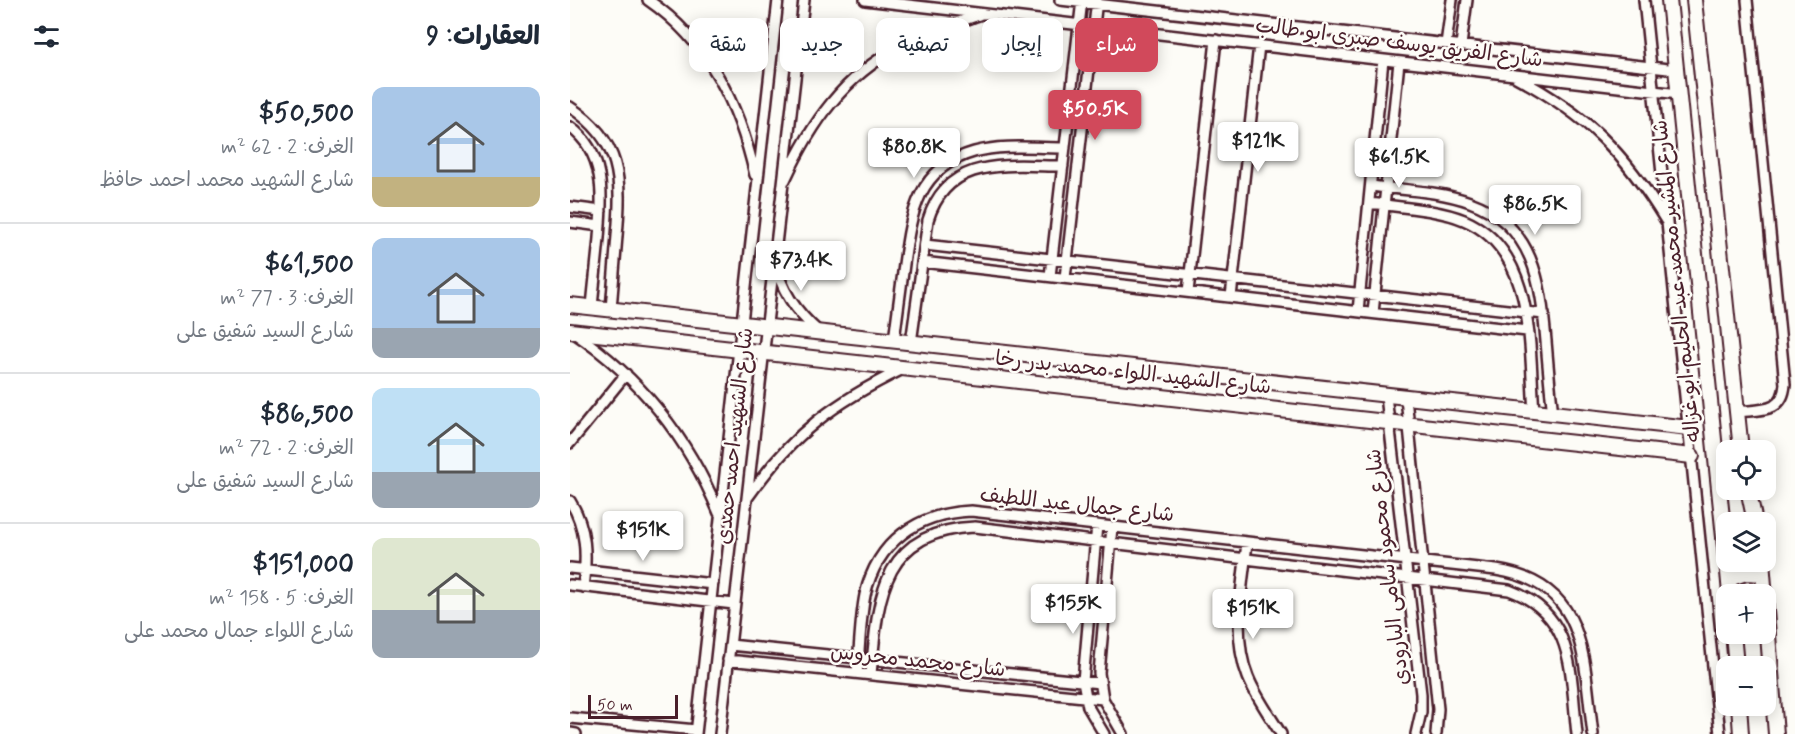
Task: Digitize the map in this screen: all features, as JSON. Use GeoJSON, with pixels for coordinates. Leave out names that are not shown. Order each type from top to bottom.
{"type":"FeatureCollection","features":[{"type":"Feature","properties":{"kind":"street"},"geometry":{"type":"LineString","coordinates":[[648,0],[681,28],[704,54],[723,83],[738,115],[757,184]]}},
{"type":"Feature","properties":{"kind":"street","name":"شارع الشهيد احمد حمدى"},"geometry":{"type":"LineString","coordinates":[[696,732],[778,0]]}},
{"type":"Feature","properties":{"kind":"street","name":"شارع الشهيد احمد حمدى"},"geometry":{"type":"LineString","coordinates":[[720,734],[804,0]]}},
{"type":"Feature","properties":{"kind":"street","name":"شارع الفريق يوسف صبرى ابو طالب"},"geometry":{"type":"LineString","coordinates":[[865,0],[1075,24]]}},
{"type":"Feature","properties":{"kind":"street","name":"شارع الفريق يوسف صبرى ابو طالب"},"geometry":{"type":"LineString","coordinates":[[1060,0],[1097,2],[1677,70]]}},
{"type":"Feature","properties":{"kind":"street"},"geometry":{"type":"LineString","coordinates":[[1446,44],[1452,0]]}},
{"type":"Feature","properties":{"kind":"street"},"geometry":{"type":"LineString","coordinates":[[1461,45],[1467,0]]}},
{"type":"Feature","properties":{"kind":"street"},"geometry":{"type":"LineString","coordinates":[[1644,0],[1720,734]]}},
{"type":"Feature","properties":{"kind":"street","name":"شارع المشير محمد عبد الحليم ابو غزاله"},"geometry":{"type":"LineString","coordinates":[[1670,0],[1722,512]]}},
{"type":"Feature","properties":{"kind":"street"},"geometry":{"type":"LineString","coordinates":[[1694,0],[1740,440]]}},
{"type":"Feature","properties":{"kind":"street"},"geometry":{"type":"LineString","coordinates":[[1736,412],[1773,408],[1780,402],[1785,384],[1747,0]]}},
{"type":"Feature","properties":{"kind":"street"},"geometry":{"type":"LineString","coordinates":[[1081,18],[1082,1]]}},
{"type":"Feature","properties":{"kind":"street"},"geometry":{"type":"LineString","coordinates":[[1095,18],[1097,2]]}},
{"type":"Feature","properties":{"kind":"street"},"geometry":{"type":"LineString","coordinates":[[781,188],[813,126],[831,101],[852,80],[876,61],[902,45],[982,14]]}},
{"type":"Feature","properties":{"kind":"street","name":"شارع الفريق يوسف صبرى ابو طالب"},"geometry":{"type":"LineString","coordinates":[[1158,33],[1679,94]]}},
{"type":"Feature","properties":{"kind":"street"},"geometry":{"type":"LineString","coordinates":[[1188,292],[1216,40]]}},
{"type":"Feature","properties":{"kind":"street"},"geometry":{"type":"LineString","coordinates":[[1231,297],[1259,45]]}},
{"type":"Feature","properties":{"kind":"street"},"geometry":{"type":"LineString","coordinates":[[1358,312],[1383,60]]}},
{"type":"Feature","properties":{"kind":"street"},"geometry":{"type":"LineString","coordinates":[[1373,313],[1399,62]]}},
{"type":"Feature","properties":{"kind":"street"},"geometry":{"type":"LineString","coordinates":[[1050,276],[1075,66]]}},
{"type":"Feature","properties":{"kind":"street"},"geometry":{"type":"LineString","coordinates":[[1065,278],[1089,72]]}},
{"type":"Feature","properties":{"kind":"street"},"geometry":{"type":"LineString","coordinates":[[1511,74],[1550,95],[1585,121],[1609,144],[1644,186],[1667,223]]}},
{"type":"Feature","properties":{"kind":"street"},"geometry":{"type":"LineString","coordinates":[[570,107],[590,123],[606,143],[614,158],[620,190],[611,309]]}},
{"type":"Feature","properties":{"kind":"street"},"geometry":{"type":"LineString","coordinates":[[570,127],[592,152],[603,190],[592,307]]}},
{"type":"Feature","properties":{"kind":"street"},"geometry":{"type":"LineString","coordinates":[[894,341],[911,219],[917,199],[927,183],[940,169],[974,152],[1012,148],[1065,148]]}},
{"type":"Feature","properties":{"kind":"street"},"geometry":{"type":"LineString","coordinates":[[911,343],[933,203],[942,190],[954,180],[986,167],[1063,166]]}},
{"type":"Feature","properties":{"kind":"street"},"geometry":{"type":"LineString","coordinates":[[1371,186],[1468,201],[1499,217],[1512,228],[1531,257],[1537,273],[1544,314],[1553,414]]}},
{"type":"Feature","properties":{"kind":"street"},"geometry":{"type":"LineString","coordinates":[[603,190],[620,190]]}},
{"type":"Feature","properties":{"kind":"street"},"geometry":{"type":"LineString","coordinates":[[1369,203],[1464,220],[1482,230],[1497,243],[1514,268],[1520,286],[1525,313],[1534,412]]}},
{"type":"Feature","properties":{"kind":"street"},"geometry":{"type":"LineString","coordinates":[[570,207],[601,211]]}},
{"type":"Feature","properties":{"kind":"street"},"geometry":{"type":"LineString","coordinates":[[570,222],[600,226]]}},
{"type":"Feature","properties":{"kind":"street"},"geometry":{"type":"LineString","coordinates":[[925,244],[1544,314]]}},
{"type":"Feature","properties":{"kind":"street"},"geometry":{"type":"LineString","coordinates":[[773,256],[780,280],[791,302],[808,323],[819,332]]}},
{"type":"Feature","properties":{"kind":"street"},"geometry":{"type":"LineString","coordinates":[[922,262],[1527,331]]}},
{"type":"Feature","properties":{"kind":"street","name":"شارع الشهيد اللواء محمد بدر رخا"},"geometry":{"type":"LineString","coordinates":[[570,305],[1689,428]]}},
{"type":"Feature","properties":{"kind":"street"},"geometry":{"type":"LineString","coordinates":[[571,331],[591,344],[647,394],[682,439],[720,516]]}},
{"type":"Feature","properties":{"kind":"street","name":"شارع الشهيد اللواء محمد بدر رخا"},"geometry":{"type":"LineString","coordinates":[[571,331],[1692,456]]}},
{"type":"Feature","properties":{"kind":"street"},"geometry":{"type":"LineString","coordinates":[[746,500],[774,463],[814,422],[842,402],[903,369]]}},
{"type":"Feature","properties":{"kind":"street"},"geometry":{"type":"LineString","coordinates":[[570,443],[626,374]]}},
{"type":"Feature","properties":{"kind":"street","name":"شارع محمود سامى البارودي"},"geometry":{"type":"LineString","coordinates":[[1386,396],[1421,694],[1421,712],[1416,734]]}},
{"type":"Feature","properties":{"kind":"street","name":"شارع محمود سامى البارودي"},"geometry":{"type":"LineString","coordinates":[[1406,398],[1438,710],[1436,734]]}},
{"type":"Feature","properties":{"kind":"street"},"geometry":{"type":"LineString","coordinates":[[570,501],[583,529],[585,570],[583,587]]}},
{"type":"Feature","properties":{"kind":"street","name":"شارع جمال عبد اللطيف"},"geometry":{"type":"LineString","coordinates":[[857,673],[865,597],[871,576],[881,556],[895,539],[913,526],[933,516],[971,511],[1422,562],[1513,573],[1529,578],[1544,587],[1568,611],[1576,627],[1581,643],[1593,734]]}},
{"type":"Feature","properties":{"kind":"street"},"geometry":{"type":"LineString","coordinates":[[1097,525],[1083,681],[1085,697],[1093,717],[1104,734]]}},
{"type":"Feature","properties":{"kind":"street","name":"شارع جمال عبد اللطيف"},"geometry":{"type":"LineString","coordinates":[[871,674],[877,612],[884,583],[894,566],[922,540],[959,527],[975,527],[1509,590],[1545,610],[1561,633],[1566,647],[1577,734]]}},
{"type":"Feature","properties":{"kind":"street"},"geometry":{"type":"LineString","coordinates":[[1112,527],[1100,682],[1103,699],[1123,734]]}},
{"type":"Feature","properties":{"kind":"street"},"geometry":{"type":"LineString","coordinates":[[1247,542],[1240,625],[1243,661],[1252,687],[1281,734]]}},
{"type":"Feature","properties":{"kind":"street"},"geometry":{"type":"LineString","coordinates":[[570,568],[713,584]]}},
{"type":"Feature","properties":{"kind":"street","name":"شارع المشير محمد عبد الحليم ابو غزاله"},"geometry":{"type":"LineString","coordinates":[[1728,572],[1729,584]]}},
{"type":"Feature","properties":{"kind":"street"},"geometry":{"type":"LineString","coordinates":[[1729,579],[1749,572]]}},
{"type":"Feature","properties":{"kind":"street"},"geometry":{"type":"LineString","coordinates":[[1762,572],[1776,734]]}},
{"type":"Feature","properties":{"kind":"street"},"geometry":{"type":"LineString","coordinates":[[570,585],[734,604]]}},
{"type":"Feature","properties":{"kind":"street","name":"شارع محمد محروس"},"geometry":{"type":"LineString","coordinates":[[730,645],[1100,682]]}},
{"type":"Feature","properties":{"kind":"street","name":"شارع محمد محروس"},"geometry":{"type":"LineString","coordinates":[[728,660],[1103,699]]}},
{"type":"Feature","properties":{"kind":"street"},"geometry":{"type":"LineString","coordinates":[[1572,694],[1587,690]]}},
{"type":"Feature","properties":{"kind":"street"},"geometry":{"type":"LineString","coordinates":[[1740,716],[1741,734]]}},
{"type":"Feature","properties":{"kind":"street"},"geometry":{"type":"LineString","coordinates":[[570,718],[696,732]]}},
{"type":"Feature","properties":{"kind":"street"},"geometry":{"type":"LineString","coordinates":[[570,733],[576,734]]}},
{"type":"Feature","properties":{"kind":"street"},"geometry":{"type":"LineString","coordinates":[[720,734],[725,734]]}}]}
